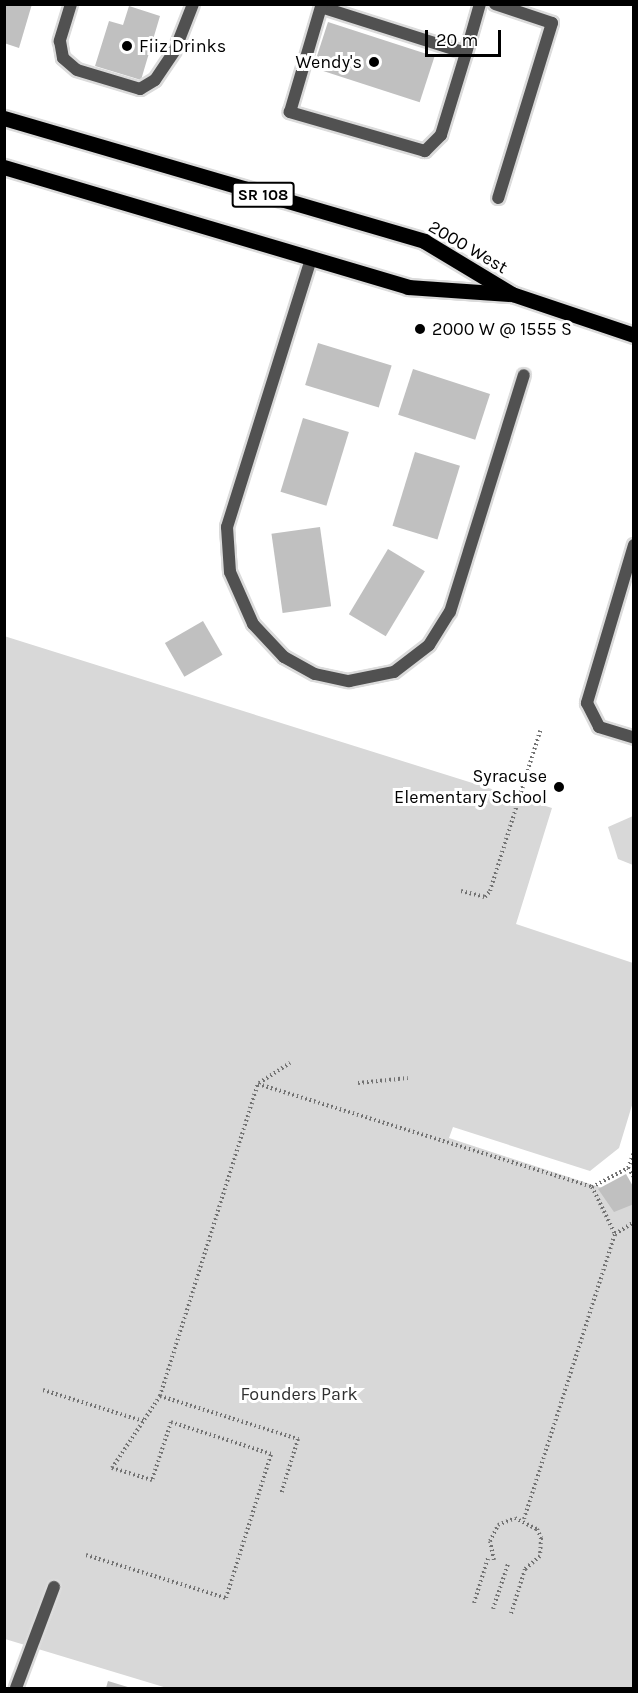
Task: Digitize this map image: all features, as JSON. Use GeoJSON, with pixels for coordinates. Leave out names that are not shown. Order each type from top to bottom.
{"type":"FeatureCollection","features":[{"type":"Feature","properties":{"kind":"main road","name":"2000 West"},"geometry":{"type":"LineString","coordinates":[[4,118],[424,241],[512,294]]}},
{"type":"Feature","properties":{"kind":"main road","name":"2000 West"},"geometry":{"type":"LineString","coordinates":[[4,167],[408,287],[512,294]]}},
{"type":"Feature","properties":{"kind":"main road","name":"SR 108"},"geometry":{"type":"LineString","coordinates":[[512,294],[633,335]]}},
{"type":"Feature","properties":{"kind":"street"},"geometry":{"type":"LineString","coordinates":[[71,4],[60,41],[63,58],[77,70],[140,89],[155,80],[175,50],[193,4]]}},
{"type":"Feature","properties":{"kind":"street"},"geometry":{"type":"LineString","coordinates":[[466,53],[322,6],[290,112],[425,151],[441,135],[466,53],[480,4]]}},
{"type":"Feature","properties":{"kind":"street"},"geometry":{"type":"LineString","coordinates":[[495,4],[552,23],[498,198]]}},
{"type":"Feature","properties":{"kind":"street"},"geometry":{"type":"LineString","coordinates":[[311,259],[228,527],[230,572],[253,624],[284,657],[315,674],[349,681],[394,672],[429,645],[450,612],[524,375]]}},
{"type":"Feature","properties":{"kind":"street"},"geometry":{"type":"LineString","coordinates":[[633,545],[587,703],[599,728],[633,738]]}},
{"type":"Feature","properties":{"kind":"street"},"geometry":{"type":"LineString","coordinates":[[16,1689],[54,1587]]}},
{"type":"Feature","properties":{"kind":"path"},"geometry":{"type":"LineString","coordinates":[[461,891],[485,897],[490,891],[540,731]]}},
{"type":"Feature","properties":{"kind":"path"},"geometry":{"type":"LineString","coordinates":[[86,1555],[226,1598],[271,1454],[171,1422],[152,1480],[112,1468],[159,1396],[258,1084],[290,1063]]}},
{"type":"Feature","properties":{"kind":"path"},"geometry":{"type":"LineString","coordinates":[[357,1083],[408,1078]]}},
{"type":"Feature","properties":{"kind":"path"},"geometry":{"type":"LineString","coordinates":[[258,1084],[592,1187],[628,1168],[633,1152]]}},
{"type":"Feature","properties":{"kind":"path"},"geometry":{"type":"LineString","coordinates":[[628,1168],[633,1177]]}},
{"type":"Feature","properties":{"kind":"path"},"geometry":{"type":"LineString","coordinates":[[592,1187],[615,1233]]}},
{"type":"Feature","properties":{"kind":"path"},"geometry":{"type":"LineString","coordinates":[[524,1519],[615,1233],[633,1222]]}},
{"type":"Feature","properties":{"kind":"path"},"geometry":{"type":"LineString","coordinates":[[43,1390],[143,1421]]}},
{"type":"Feature","properties":{"kind":"path"},"geometry":{"type":"LineString","coordinates":[[159,1396],[298,1439],[281,1494]]}},
{"type":"Feature","properties":{"kind":"path"},"geometry":{"type":"LineString","coordinates":[[494,1560],[490,1541],[498,1525],[506,1520],[524,1519],[537,1529],[542,1547],[534,1563],[525,1569],[511,1614]]}},
{"type":"Feature","properties":{"kind":"path"},"geometry":{"type":"LineString","coordinates":[[474,1603],[488,1558]]}},
{"type":"Feature","properties":{"kind":"path"},"geometry":{"type":"LineString","coordinates":[[493,1609],[508,1564]]}},
{"type":"Feature","properties":{"kind":"green space","name":"Founders Park"},"geometry":{"type":"Polygon","coordinates":[[[4,636],[552,808],[516,924],[633,963],[633,1102],[619,1148],[590,1171],[453,1127],[449,1138],[633,1198],[633,1688],[167,1688],[5,1639],[4,636]]]}},
{"type":"Feature","properties":{"kind":"green space"},"geometry":{"type":"Polygon","coordinates":[[[633,816],[633,865],[618,859],[608,827],[633,816]]]}},
{"type":"Feature","properties":{"kind":"building"},"geometry":{"type":"Polygon","coordinates":[[[4,4],[32,4],[19,48],[4,43],[4,4]]]}},
{"type":"Feature","properties":{"kind":"building","name":"Fiiz Drinks"},"geometry":{"type":"Polygon","coordinates":[[[129,6],[160,16],[141,80],[95,66],[109,21],[123,25],[129,6]]]}},
{"type":"Feature","properties":{"kind":"building","name":"Wendy's"},"geometry":{"type":"Polygon","coordinates":[[[328,22],[435,57],[420,102],[313,68],[328,22]]]}},
{"type":"Feature","properties":{"kind":"building"},"geometry":{"type":"Polygon","coordinates":[[[318,343],[392,366],[379,408],[305,385],[318,343]]]}},
{"type":"Feature","properties":{"kind":"building"},"geometry":{"type":"Polygon","coordinates":[[[413,369],[490,394],[475,440],[398,415],[413,369]]]}},
{"type":"Feature","properties":{"kind":"building"},"geometry":{"type":"Polygon","coordinates":[[[303,418],[349,432],[326,506],[280,492],[303,418]]]}},
{"type":"Feature","properties":{"kind":"building"},"geometry":{"type":"Polygon","coordinates":[[[415,452],[460,466],[437,539],[392,526],[415,452]]]}},
{"type":"Feature","properties":{"kind":"building"},"geometry":{"type":"Polygon","coordinates":[[[320,527],[331,606],[283,613],[271,534],[320,527]]]}},
{"type":"Feature","properties":{"kind":"building"},"geometry":{"type":"Polygon","coordinates":[[[388,549],[425,571],[386,636],[349,614],[388,549]]]}},
{"type":"Feature","properties":{"kind":"building"},"geometry":{"type":"Polygon","coordinates":[[[203,621],[222,655],[184,677],[165,643],[203,621]]]}},
{"type":"Feature","properties":{"kind":"building"},"geometry":{"type":"Polygon","coordinates":[[[626,1174],[634,1188],[634,1204],[614,1212],[598,1189],[626,1174]]]}},
{"type":"Feature","properties":{"kind":"building"},"geometry":{"type":"Polygon","coordinates":[[[108,1681],[131,1688],[106,1688],[108,1681]]]}},
{"type":"Feature","properties":{"kind":"place","name":"Fiiz Drinks"},"geometry":{"type":"Point","coordinates":[127,46]}},
{"type":"Feature","properties":{"kind":"place","name":"Wendy's"},"geometry":{"type":"Point","coordinates":[374,62]}},
{"type":"Feature","properties":{"kind":"place","name":"2000 W @ 1555 S"},"geometry":{"type":"Point","coordinates":[420,329]}},
{"type":"Feature","properties":{"kind":"place","name":"Syracuse Elementary School"},"geometry":{"type":"Point","coordinates":[559,787]}}]}
